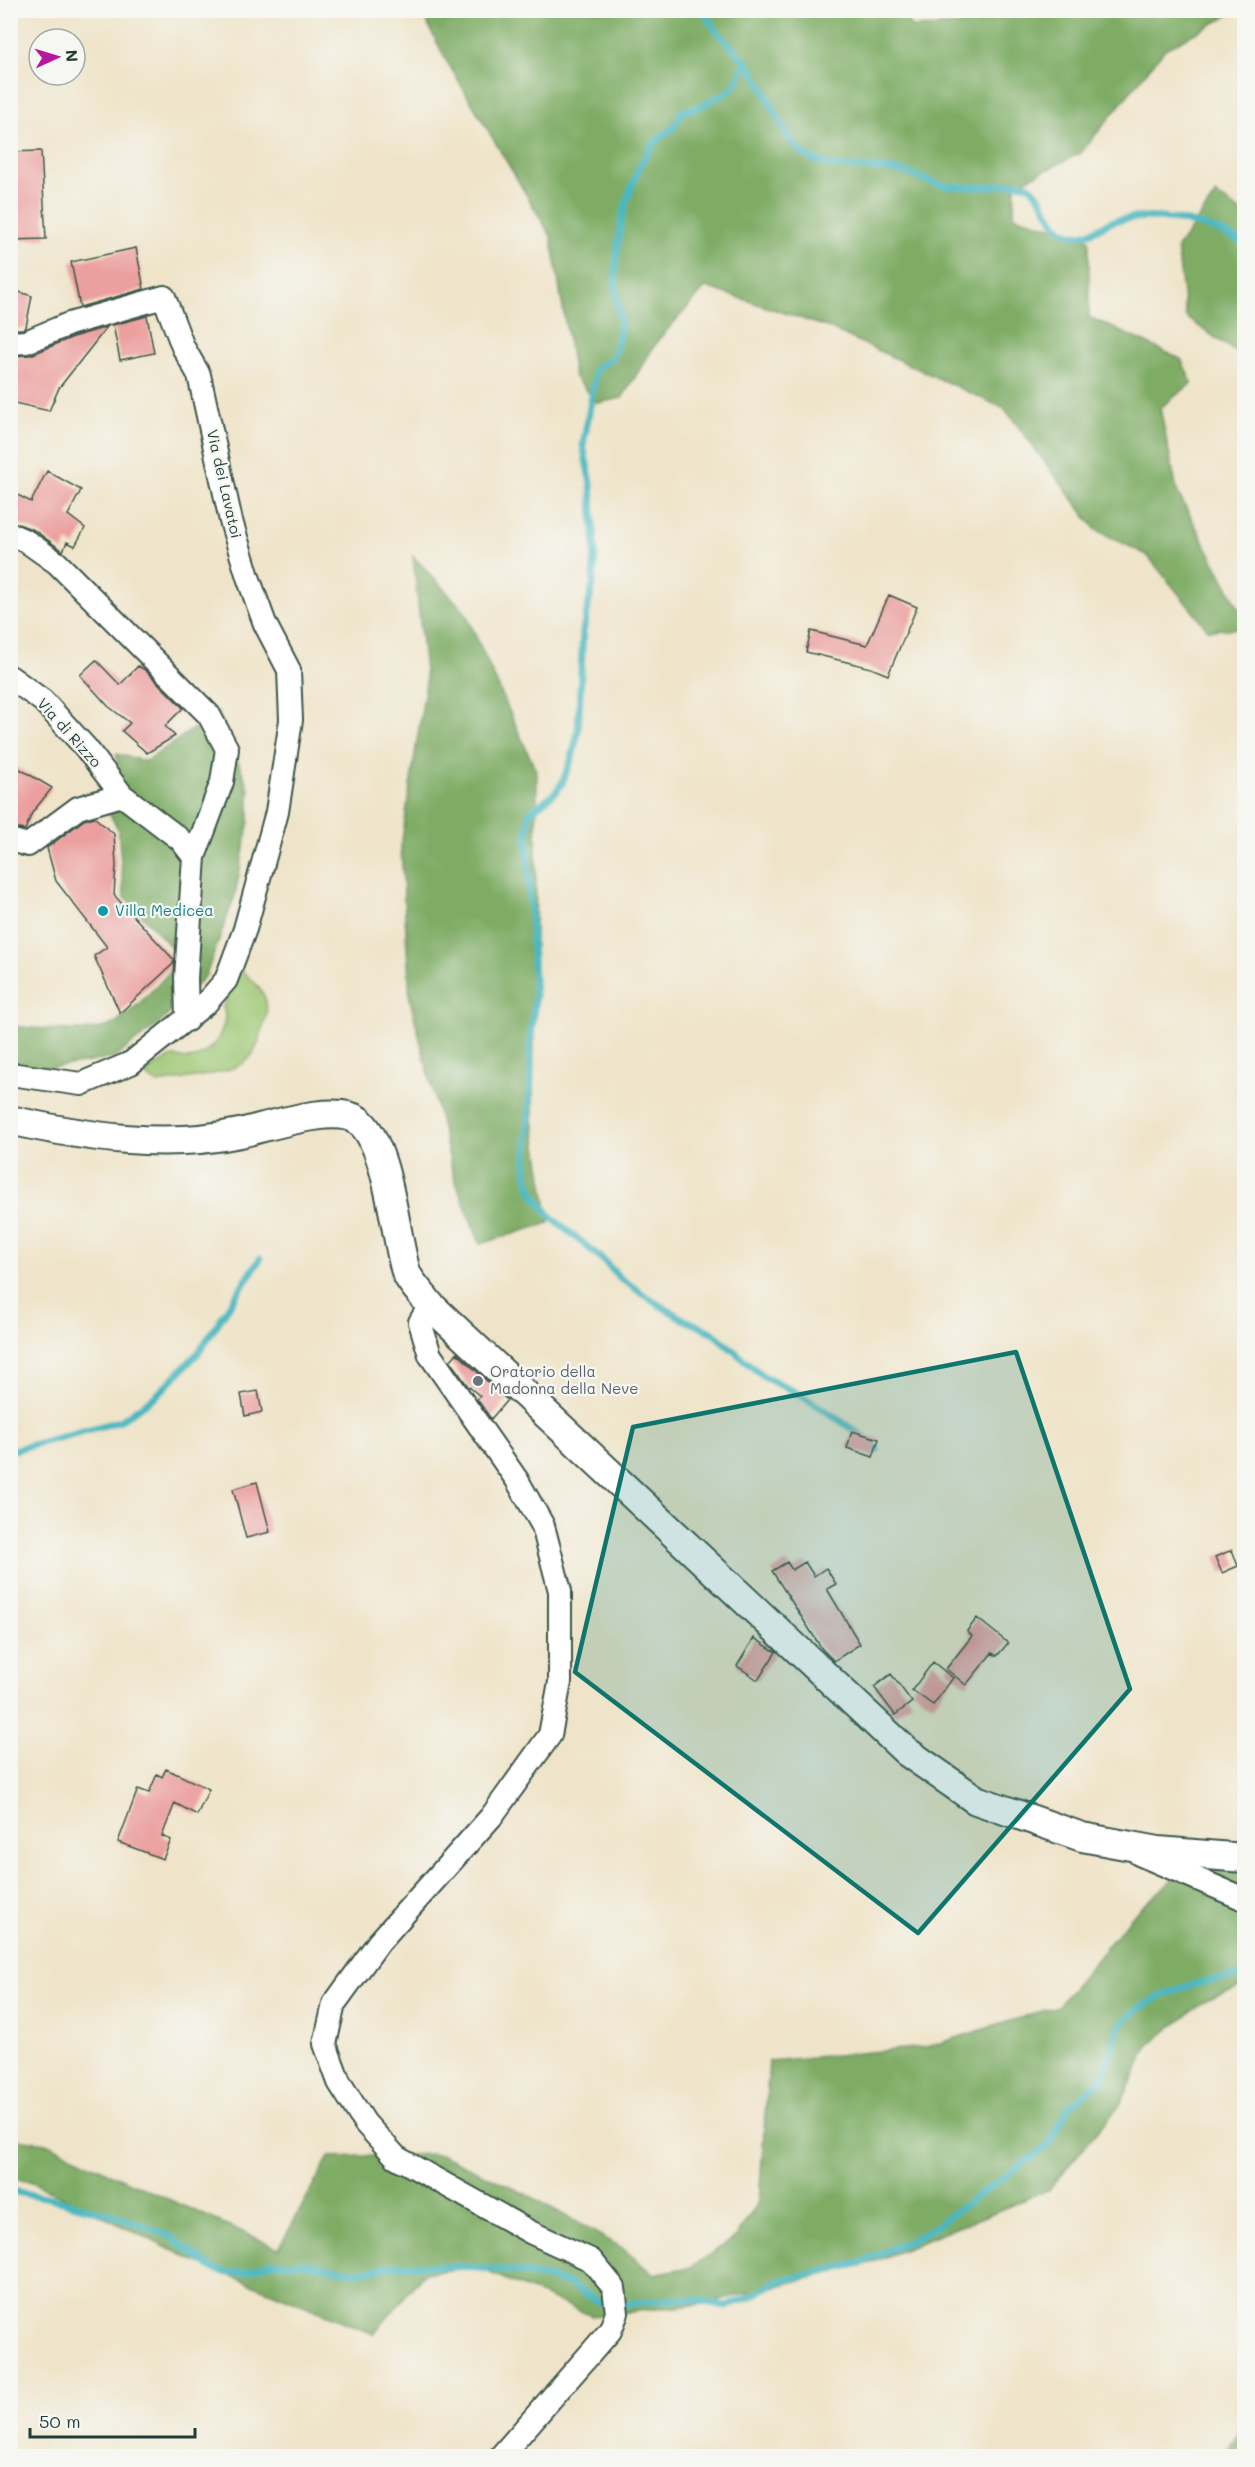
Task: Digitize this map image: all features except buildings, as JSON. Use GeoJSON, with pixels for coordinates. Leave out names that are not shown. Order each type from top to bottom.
{"type":"FeatureCollection","features":[{"type":"Feature","properties":{"kind":"street","name":"Via dei Lavatoi"},"geometry":{"type":"LineString","coordinates":[[10,343],[26,342],[69,324],[164,297],[183,347],[199,375],[231,521],[248,577],[266,624],[289,670],[291,720],[277,812],[245,929],[226,980],[187,1020]]}},
{"type":"Feature","properties":{"kind":"street"},"geometry":{"type":"LineString","coordinates":[[10,534],[26,541],[57,563],[208,715],[227,749],[222,782],[194,856],[186,978],[187,1020],[130,1063],[81,1084],[10,1074]]}},
{"type":"Feature","properties":{"kind":"street","name":"Via di Rizzo"},"geometry":{"type":"LineString","coordinates":[[10,677],[43,701],[86,748],[123,795],[181,840],[194,856]]}},
{"type":"Feature","properties":{"kind":"street"},"geometry":{"type":"LineString","coordinates":[[10,840],[28,845],[78,808],[123,795]]}},
{"type":"Feature","properties":{"kind":"street"},"geometry":{"type":"LineString","coordinates":[[10,1120],[63,1132],[149,1141],[192,1141],[315,1116],[339,1114],[359,1121],[374,1141],[407,1274],[430,1305],[907,1752],[976,1800],[1082,1837],[1158,1851],[1245,1858]]}},
{"type":"Feature","properties":{"kind":"street"},"geometry":{"type":"LineString","coordinates":[[430,1305],[420,1322],[429,1355],[517,1480],[543,1526],[560,1591],[560,1682],[550,1735],[490,1817],[379,1942],[334,2004],[325,2044],[344,2091],[365,2123],[396,2157],[530,2232],[591,2260],[614,2288],[617,2313],[610,2331],[501,2457]]}},
{"type":"Feature","properties":{"kind":"street"},"geometry":{"type":"LineString","coordinates":[[1113,1843],[1245,1899]]}},
{"type":"Feature","properties":{"kind":"highlighted area"},"geometry":{"type":"Polygon","coordinates":[[[1016,1352],[1130,1689],[918,1933],[575,1672],[633,1427],[1016,1352]]]}},
{"type":"Feature","properties":{"kind":"green space"},"geometry":{"type":"Polygon","coordinates":[[[421,11],[901,11],[911,27],[958,25],[1014,15],[1020,11],[1237,11],[1165,49],[1081,153],[1015,185],[1014,216],[1089,239],[1089,317],[1181,359],[1192,383],[1160,408],[1177,491],[1244,618],[1244,628],[1208,630],[1147,555],[1096,530],[1005,409],[827,327],[706,287],[658,340],[622,398],[597,403],[574,376],[551,236],[446,60],[421,11]]]}},
{"type":"Feature","properties":{"kind":"green space"},"geometry":{"type":"Polygon","coordinates":[[[1216,194],[1244,214],[1244,358],[1186,317],[1177,248],[1216,194]]]}},
{"type":"Feature","properties":{"kind":"green space"},"geometry":{"type":"Polygon","coordinates":[[[413,556],[465,612],[537,773],[533,1119],[549,1223],[480,1244],[454,1177],[410,999],[401,847],[426,681],[413,556]]]}},
{"type":"Feature","properties":{"kind":"green space"},"geometry":{"type":"Polygon","coordinates":[[[218,712],[249,789],[249,822],[235,895],[206,975],[161,1022],[114,1058],[50,1068],[11,1064],[10,1026],[90,1030],[111,1025],[138,1004],[182,959],[124,896],[118,829],[101,799],[120,778],[116,754],[146,761],[218,712]]]}},
{"type":"Feature","properties":{"kind":"green space"},"geometry":{"type":"Polygon","coordinates":[[[239,968],[260,989],[267,1009],[259,1039],[254,1052],[248,1059],[227,1070],[156,1083],[144,1074],[169,1058],[196,1057],[211,1047],[222,1031],[225,1014],[223,1006],[239,968]]]}},
{"type":"Feature","properties":{"kind":"green space"},"geometry":{"type":"Polygon","coordinates":[[[1188,1866],[1244,1867],[1244,1985],[1202,2003],[1149,2045],[1120,2105],[1048,2190],[871,2263],[703,2304],[592,2316],[476,2267],[424,2273],[374,2334],[188,2258],[30,2181],[11,2180],[10,2138],[46,2143],[279,2248],[329,2157],[440,2154],[530,2196],[621,2247],[653,2274],[691,2267],[737,2236],[759,2201],[769,2061],[927,2047],[1058,2006],[1133,1915],[1188,1866]]]}},
{"type":"Feature","properties":{"kind":"green space"},"geometry":{"type":"Polygon","coordinates":[[[1244,2425],[1244,2456],[1195,2456],[1227,2451],[1244,2425]]]}},
{"type":"Feature","properties":{"kind":"waterway"},"geometry":{"type":"LineString","coordinates":[[703,10],[714,28],[754,73],[786,133],[800,151],[809,158],[821,163],[847,167],[900,171],[948,186],[980,187],[1009,183],[1024,184],[1038,194],[1058,227],[1076,235],[1087,234],[1118,220],[1149,217],[1200,225],[1244,244]]}},
{"type":"Feature","properties":{"kind":"waterway"},"geometry":{"type":"LineString","coordinates":[[747,61],[733,89],[697,108],[681,112],[672,129],[652,146],[635,179],[622,221],[616,273],[619,335],[613,358],[595,369],[583,445],[591,484],[595,551],[593,583],[583,631],[578,731],[572,758],[562,783],[556,792],[529,813],[527,841],[535,997],[530,1045],[531,1075],[526,1171],[532,1192],[551,1217],[601,1258],[619,1277],[654,1302],[712,1332],[764,1377],[799,1394],[829,1413],[868,1440],[877,1450]]}},
{"type":"Feature","properties":{"kind":"waterway"},"geometry":{"type":"LineString","coordinates":[[10,1451],[120,1421],[157,1395],[199,1352],[260,1259]]}},
{"type":"Feature","properties":{"kind":"waterway"},"geometry":{"type":"LineString","coordinates":[[10,2191],[51,2198],[113,2215],[168,2235],[214,2269],[228,2273],[247,2272],[269,2263],[300,2263],[359,2272],[397,2265],[469,2267],[520,2272],[567,2283],[607,2306],[674,2299],[696,2300],[726,2306],[751,2297],[775,2282],[861,2263],[924,2234],[1049,2145],[1069,2107],[1102,2080],[1119,2027],[1135,2011],[1182,1988],[1240,1975]]}},
{"type":"Feature","properties":{"kind":"place","name":"Villa Medicea"},"geometry":{"type":"Point","coordinates":[103,911]}},
{"type":"Feature","properties":{"kind":"place","name":"Oratorio della Madonna della Neve"},"geometry":{"type":"Point","coordinates":[478,1381]}}]}
